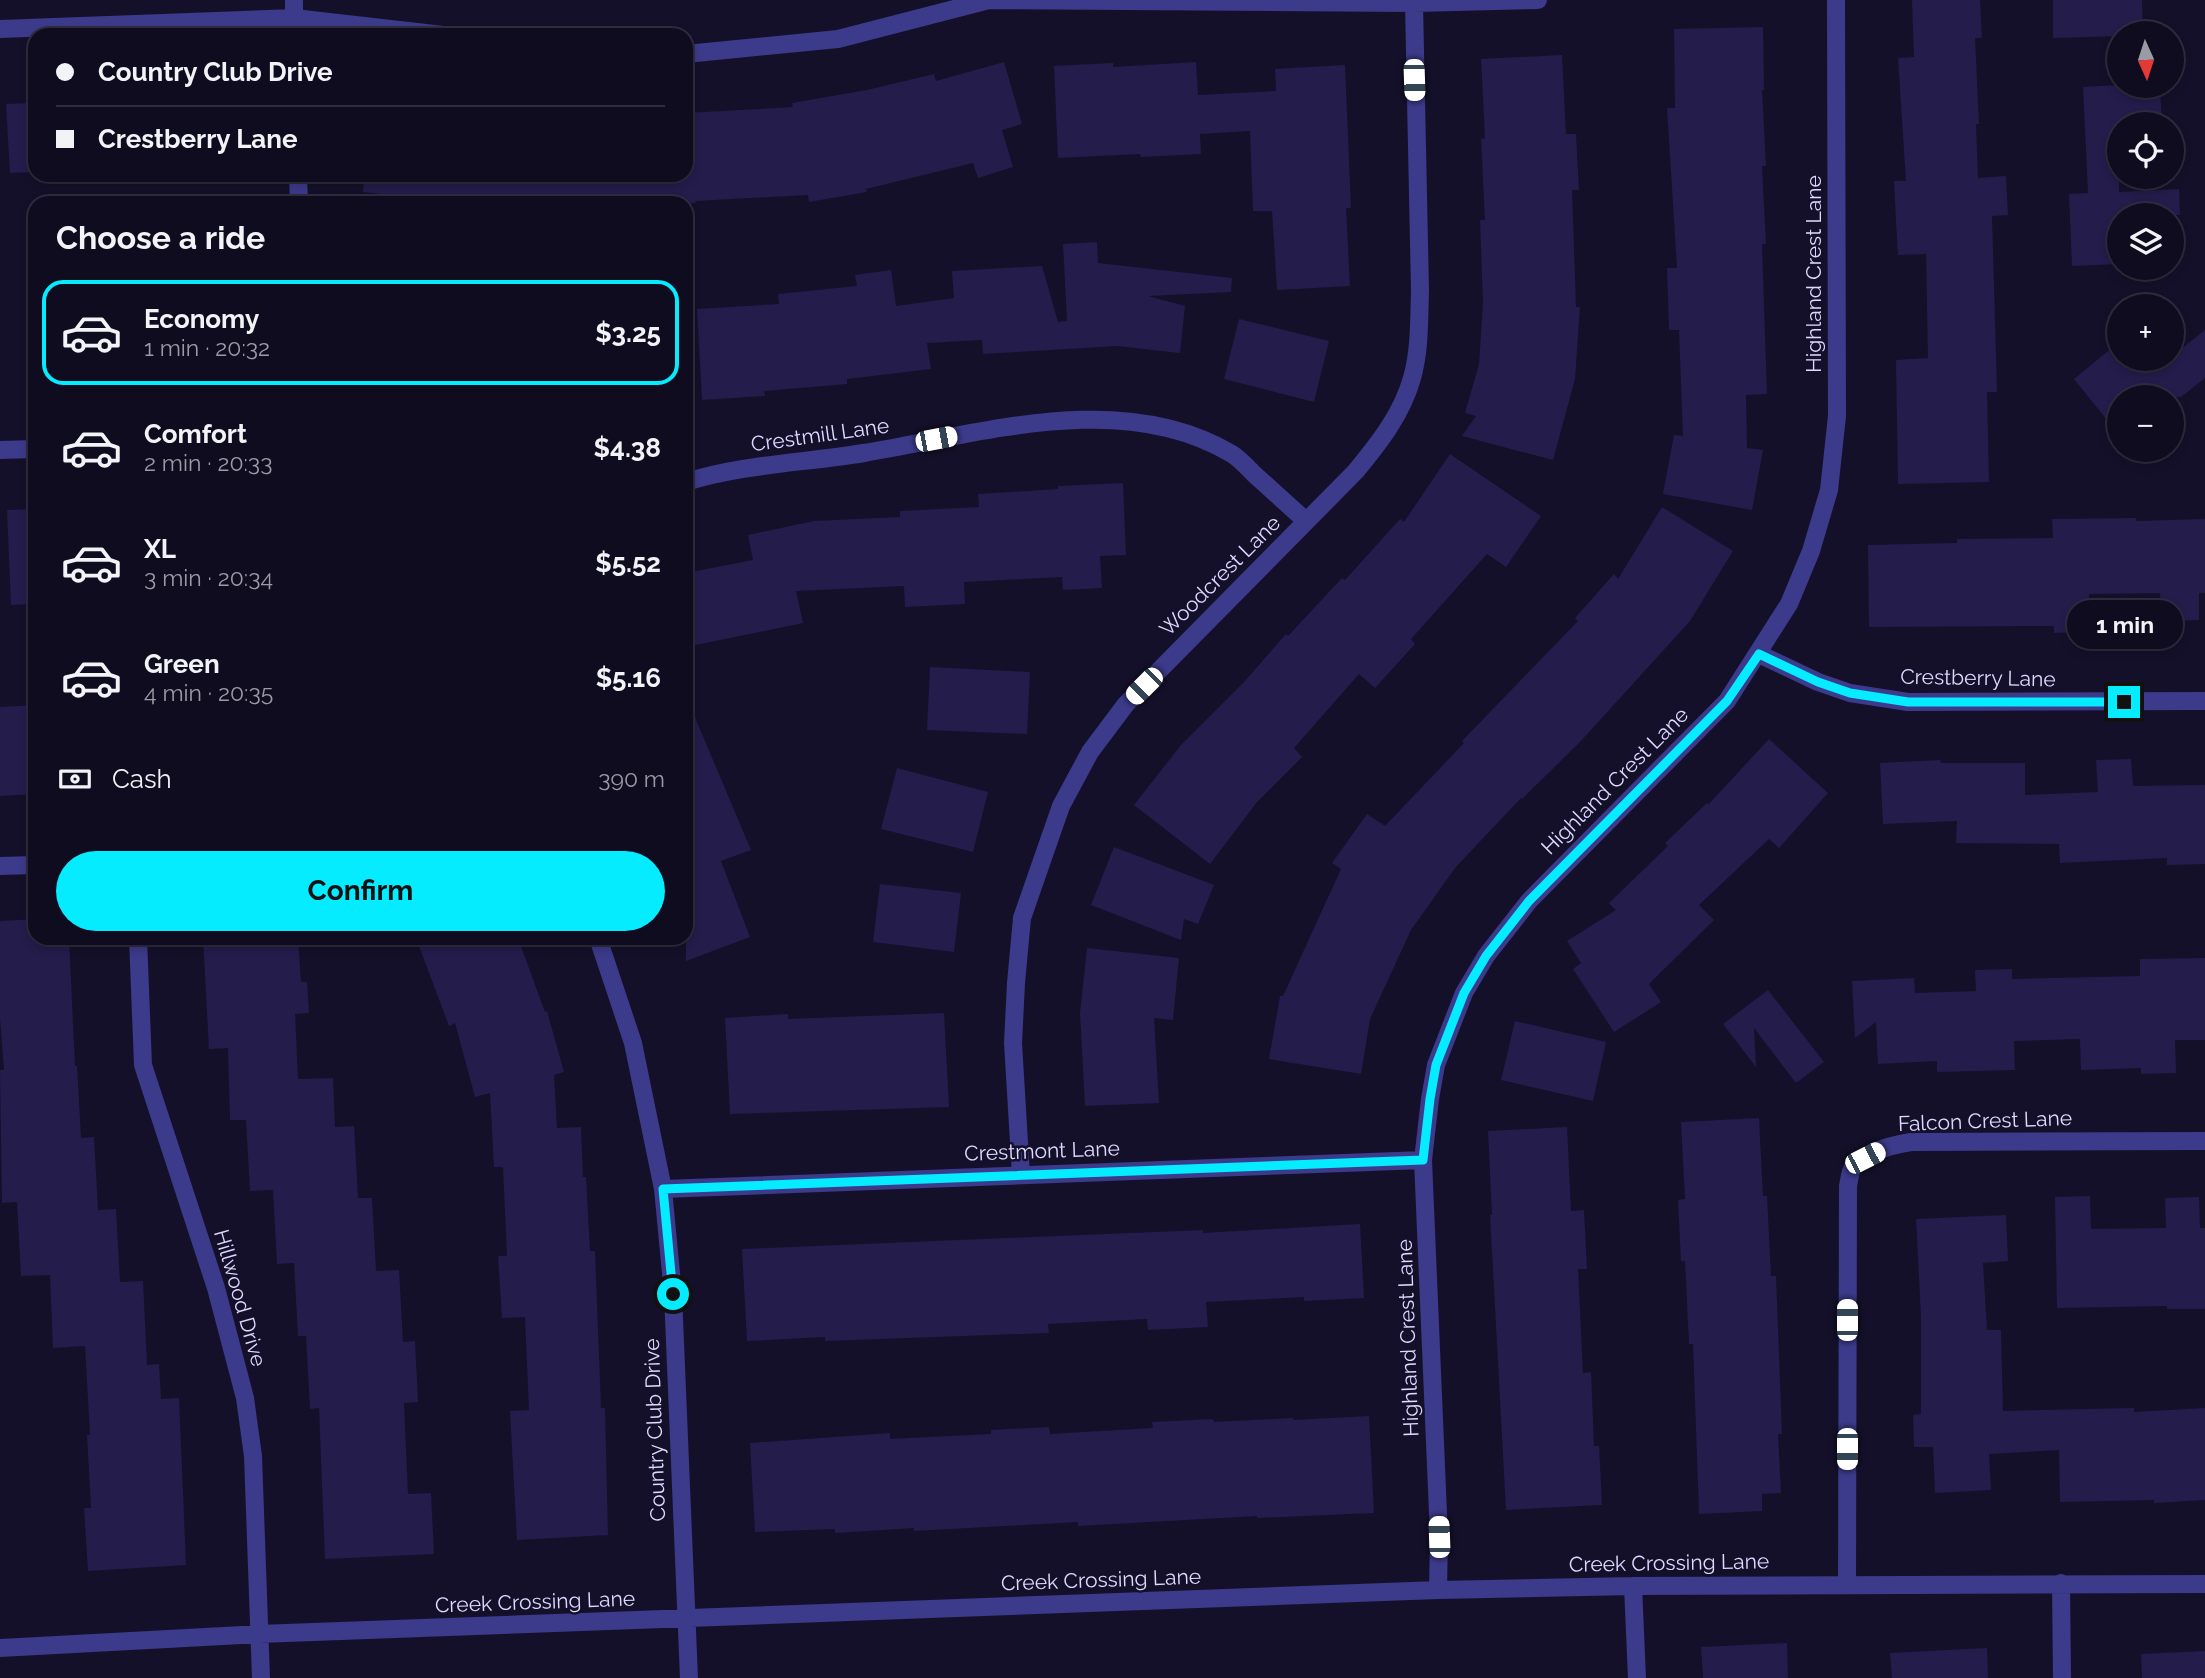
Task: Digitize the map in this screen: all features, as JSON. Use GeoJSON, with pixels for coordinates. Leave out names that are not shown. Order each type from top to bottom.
{"type":"FeatureCollection","features":[{"type":"Feature","properties":{"kind":"street"},"geometry":{"type":"LineString","coordinates":[[693,53],[838,39],[989,1],[1414,3],[1538,0]]}},
{"type":"Feature","properties":{"kind":"street","name":"Highland Crest Lane"},"geometry":{"type":"LineString","coordinates":[[1438,1590],[1438,1510],[1423,1160],[1436,1065],[1464,993],[1486,956],[1529,901],[1727,701],[1789,604],[1811,551],[1829,489],[1837,415],[1836,0]]}},
{"type":"Feature","properties":{"kind":"street","name":"Woodcrest Lane"},"geometry":{"type":"LineString","coordinates":[[1021,1175],[1013,1044],[1022,918],[1061,806],[1090,752],[1126,704],[1356,471],[1384,437],[1413,377],[1419,336],[1420,291],[1414,3]]}},
{"type":"Feature","properties":{"kind":"street"},"geometry":{"type":"LineString","coordinates":[[0,29],[294,18],[382,28]]}},
{"type":"Feature","properties":{"kind":"street","name":"Crestmill Lane"},"geometry":{"type":"LineString","coordinates":[[693,480],[716,473],[863,453],[1008,425],[1053,421],[1136,423],[1167,428],[1206,441],[1234,455],[1306,521]]}},
{"type":"Feature","properties":{"kind":"street"},"geometry":{"type":"LineString","coordinates":[[0,450],[28,449]]}},
{"type":"Feature","properties":{"kind":"street","name":"Crestberry Lane"},"geometry":{"type":"LineString","coordinates":[[1759,654],[1818,682],[1850,693],[1908,702],[2205,701]]}},
{"type":"Feature","properties":{"kind":"street"},"geometry":{"type":"LineString","coordinates":[[0,866],[28,865]]}},
{"type":"Feature","properties":{"kind":"street","name":"Hillwood Drive"},"geometry":{"type":"LineString","coordinates":[[138,945],[143,1065],[216,1288],[245,1398],[253,1456],[261,1678]]}},
{"type":"Feature","properties":{"kind":"street","name":"Country Club Drive"},"geometry":{"type":"LineString","coordinates":[[600,945],[633,1043],[663,1189],[673,1294],[689,1678]]}},
{"type":"Feature","properties":{"kind":"street","name":"Falcon Crest Lane"},"geometry":{"type":"LineString","coordinates":[[1847,1585],[1847,1186],[1852,1169],[1865,1158],[1891,1145],[1911,1142],[2205,1141]]}},
{"type":"Feature","properties":{"kind":"street","name":"Crestmont Lane"},"geometry":{"type":"LineString","coordinates":[[663,1189],[1423,1160]]}},
{"type":"Feature","properties":{"kind":"street"},"geometry":{"type":"LineString","coordinates":[[2061,1583],[2062,1678]]}},
{"type":"Feature","properties":{"kind":"street","name":"Creek Crossing Lane"},"geometry":{"type":"LineString","coordinates":[[0,1648],[259,1634],[1438,1590],[1633,1586],[2205,1584]]}},
{"type":"Feature","properties":{"kind":"street"},"geometry":{"type":"LineString","coordinates":[[1633,1586],[1637,1678]]}},
{"type":"Feature","properties":{"kind":"building"},"geometry":{"type":"Polygon","coordinates":[[[1912,0],[1980,0],[1982,38],[1975,38],[1979,124],[1976,124],[1978,178],[2006,176],[2008,215],[1992,216],[1997,392],[1987,392],[1989,482],[1898,484],[1896,360],[1928,358],[1926,254],[1898,255],[1894,181],[1906,181],[1898,58],[1914,57],[1912,0]]]}},
{"type":"Feature","properties":{"kind":"building"},"geometry":{"type":"Polygon","coordinates":[[[2053,0],[2142,0],[2143,21],[2107,21],[2107,36],[2053,38],[2053,0]]]}},
{"type":"Feature","properties":{"kind":"building"},"geometry":{"type":"Polygon","coordinates":[[[1763,27],[1762,90],[1766,166],[1762,166],[1766,244],[1762,244],[1767,394],[1746,395],[1747,448],[1763,450],[1752,510],[1663,494],[1674,435],[1683,436],[1679,330],[1669,330],[1667,268],[1677,268],[1667,108],[1675,108],[1674,29],[1763,27]]]}},
{"type":"Feature","properties":{"kind":"building"},"geometry":{"type":"Polygon","coordinates":[[[1562,55],[1566,134],[1576,134],[1579,190],[1572,190],[1576,307],[1580,307],[1575,379],[1553,460],[1462,436],[1476,416],[1465,413],[1479,364],[1483,303],[1480,220],[1485,220],[1481,139],[1485,138],[1481,59],[1562,55]]]}},
{"type":"Feature","properties":{"kind":"building"},"geometry":{"type":"Polygon","coordinates":[[[1004,62],[1022,124],[1002,130],[1013,167],[978,178],[973,163],[866,189],[867,192],[809,202],[808,195],[693,203],[693,196],[397,196],[363,192],[364,182],[693,182],[693,113],[793,107],[792,103],[867,90],[934,74],[936,81],[1004,62]]]}},
{"type":"Feature","properties":{"kind":"building"},"geometry":{"type":"Polygon","coordinates":[[[1196,62],[1198,95],[1276,91],[1275,69],[1345,65],[1351,208],[1346,208],[1350,286],[1277,290],[1272,211],[1253,211],[1250,131],[1200,134],[1201,154],[1058,158],[1054,66],[1113,63],[1113,67],[1196,62]]]}},
{"type":"Feature","properties":{"kind":"building"},"geometry":{"type":"Polygon","coordinates":[[[2107,86],[2107,98],[2161,98],[2161,112],[2107,112],[2107,189],[2119,189],[2119,192],[2179,189],[2180,203],[2107,203],[2107,265],[2072,266],[2069,194],[2088,193],[2083,87],[2107,86]]]}},
{"type":"Feature","properties":{"kind":"building"},"geometry":{"type":"Polygon","coordinates":[[[28,103],[28,172],[10,173],[6,104],[28,103]]]}},
{"type":"Feature","properties":{"kind":"building"},"geometry":{"type":"Polygon","coordinates":[[[1097,242],[1098,263],[1232,278],[1231,292],[1148,296],[1185,306],[1180,353],[1117,346],[983,354],[982,340],[927,343],[931,369],[847,379],[847,384],[764,391],[765,396],[702,400],[697,309],[779,304],[778,294],[857,286],[855,275],[891,270],[896,306],[954,298],[952,271],[1042,266],[1058,322],[1067,321],[1063,244],[1097,242]]]}},
{"type":"Feature","properties":{"kind":"building"},"geometry":{"type":"Polygon","coordinates":[[[1239,319],[1329,341],[1314,402],[1224,379],[1239,319]]]}},
{"type":"Feature","properties":{"kind":"building"},"geometry":{"type":"Polygon","coordinates":[[[2205,330],[2205,378],[2184,395],[2184,385],[2107,385],[2107,420],[2074,379],[2107,352],[2107,371],[2184,371],[2184,347],[2205,330]]]}},
{"type":"Feature","properties":{"kind":"building"},"geometry":{"type":"Polygon","coordinates":[[[1450,454],[1541,516],[1506,567],[1487,554],[1411,639],[1415,644],[1375,688],[1359,674],[1294,748],[1302,757],[1257,802],[1210,864],[1134,805],[1181,745],[1244,682],[1286,634],[1288,636],[1342,578],[1345,580],[1400,519],[1404,522],[1450,454]]]}},
{"type":"Feature","properties":{"kind":"building"},"geometry":{"type":"Polygon","coordinates":[[[1123,483],[1126,555],[1100,556],[1102,588],[1063,590],[1062,577],[964,582],[965,604],[905,607],[904,586],[796,591],[803,623],[693,646],[693,572],[753,560],[748,535],[814,521],[900,517],[900,511],[979,507],[978,494],[1058,489],[1058,486],[1123,483]]]}},
{"type":"Feature","properties":{"kind":"building"},"geometry":{"type":"Polygon","coordinates":[[[1662,507],[1733,551],[1690,621],[1580,742],[1521,798],[1455,868],[1411,930],[1370,1019],[1361,1074],[1269,1059],[1280,996],[1283,996],[1341,869],[1332,863],[1367,814],[1385,826],[1464,743],[1462,741],[1578,621],[1575,618],[1614,574],[1618,579],[1662,507]]]}},
{"type":"Feature","properties":{"kind":"building"},"geometry":{"type":"Polygon","coordinates":[[[28,509],[28,604],[11,605],[7,510],[28,509]]]}},
{"type":"Feature","properties":{"kind":"building"},"geometry":{"type":"Polygon","coordinates":[[[2136,518],[2136,521],[2205,519],[2205,593],[2199,593],[2199,620],[2161,621],[2160,593],[2089,594],[2090,632],[2054,633],[2054,626],[1869,627],[1868,545],[1957,543],[1957,539],[2053,538],[2052,519],[2136,518]]]}},
{"type":"Feature","properties":{"kind":"building"},"geometry":{"type":"Polygon","coordinates":[[[930,667],[1030,672],[1027,734],[927,730],[930,667]]]}},
{"type":"Feature","properties":{"kind":"building"},"geometry":{"type":"Polygon","coordinates":[[[28,705],[28,794],[0,796],[0,707],[28,705]]]}},
{"type":"Feature","properties":{"kind":"building"},"geometry":{"type":"Polygon","coordinates":[[[693,713],[751,850],[721,861],[750,937],[686,961],[686,945],[693,945],[693,713]]]}},
{"type":"Feature","properties":{"kind":"building"},"geometry":{"type":"Polygon","coordinates":[[[1769,739],[1828,793],[1779,848],[1769,839],[1699,905],[1714,920],[1649,984],[1661,1002],[1614,1032],[1573,969],[1581,963],[1567,941],[1616,910],[1609,903],[1668,846],[1665,843],[1707,803],[1708,805],[1769,739]]]}},
{"type":"Feature","properties":{"kind":"building"},"geometry":{"type":"Polygon","coordinates":[[[2131,759],[2133,786],[2205,785],[2205,864],[2167,865],[2167,858],[2060,863],[2059,844],[1956,843],[1957,821],[1883,824],[1880,763],[1940,760],[1941,763],[2025,763],[2025,795],[2098,792],[2096,760],[2131,759]]]}},
{"type":"Feature","properties":{"kind":"building"},"geometry":{"type":"Polygon","coordinates":[[[897,768],[988,792],[973,852],[881,829],[897,768]]]}},
{"type":"Feature","properties":{"kind":"building"},"geometry":{"type":"Polygon","coordinates":[[[1114,847],[1214,885],[1198,924],[1184,919],[1181,940],[1091,905],[1114,847]]]}},
{"type":"Feature","properties":{"kind":"building"},"geometry":{"type":"Polygon","coordinates":[[[880,884],[961,893],[954,952],[873,942],[880,884]]]}},
{"type":"Feature","properties":{"kind":"building"},"geometry":{"type":"Polygon","coordinates":[[[28,919],[28,945],[69,945],[81,1138],[94,1137],[98,1210],[116,1209],[120,1282],[143,1281],[147,1365],[159,1364],[161,1399],[179,1398],[186,1565],[88,1571],[84,1508],[91,1508],[85,1346],[53,1348],[50,1275],[21,1276],[17,1202],[2,1203],[0,1070],[4,1070],[0,1018],[0,921],[28,919]]]}},
{"type":"Feature","properties":{"kind":"building"},"geometry":{"type":"Polygon","coordinates":[[[203,945],[298,945],[301,982],[307,982],[309,1013],[295,1014],[298,1079],[333,1078],[335,1127],[354,1126],[358,1198],[372,1198],[376,1271],[399,1270],[403,1342],[415,1341],[418,1402],[404,1403],[408,1494],[431,1493],[434,1554],[325,1559],[319,1408],[310,1409],[306,1336],[298,1336],[294,1263],[277,1264],[273,1190],[250,1191],[246,1120],[230,1120],[228,1048],[209,1049],[203,945]]]}},
{"type":"Feature","properties":{"kind":"building"},"geometry":{"type":"Polygon","coordinates":[[[419,945],[521,945],[545,1012],[547,1011],[564,1072],[554,1075],[557,1128],[581,1127],[590,1251],[595,1251],[601,1408],[605,1408],[608,1535],[517,1540],[510,1411],[529,1410],[525,1317],[502,1318],[498,1256],[507,1256],[503,1167],[494,1167],[490,1093],[475,1097],[455,1023],[449,1026],[419,945]]]}},
{"type":"Feature","properties":{"kind":"building"},"geometry":{"type":"Polygon","coordinates":[[[1087,948],[1179,958],[1173,1020],[1154,1018],[1159,1103],[1085,1106],[1080,1013],[1087,948]]]}},
{"type":"Feature","properties":{"kind":"building"},"geometry":{"type":"Polygon","coordinates":[[[2205,958],[2205,1040],[2175,1040],[2176,1073],[2141,1074],[2141,1068],[2081,1070],[2080,1039],[2014,1041],[2015,1070],[1937,1072],[1937,1061],[1878,1064],[1876,1022],[1855,1038],[1852,981],[1914,978],[1915,993],[1976,991],[1975,970],[2012,969],[2012,979],[2140,976],[2140,959],[2205,958]]]}},
{"type":"Feature","properties":{"kind":"building"},"geometry":{"type":"Polygon","coordinates":[[[1768,990],[1824,1062],[1796,1083],[1754,1028],[1756,1067],[1723,1024],[1768,990]]]}},
{"type":"Feature","properties":{"kind":"building"},"geometry":{"type":"Polygon","coordinates":[[[944,1013],[949,1107],[730,1114],[725,1018],[788,1014],[788,1019],[944,1013]]]}},
{"type":"Feature","properties":{"kind":"building"},"geometry":{"type":"Polygon","coordinates":[[[1515,1021],[1606,1042],[1593,1101],[1501,1080],[1515,1021]]]}},
{"type":"Feature","properties":{"kind":"building"},"geometry":{"type":"Polygon","coordinates":[[[1759,1118],[1771,1276],[1776,1276],[1782,1434],[1778,1434],[1781,1493],[1762,1494],[1762,1511],[1699,1514],[1693,1344],[1689,1344],[1685,1261],[1681,1261],[1678,1200],[1685,1199],[1681,1122],[1759,1118]]]}},
{"type":"Feature","properties":{"kind":"building"},"geometry":{"type":"Polygon","coordinates":[[[1567,1127],[1571,1211],[1584,1210],[1587,1269],[1578,1269],[1583,1373],[1591,1372],[1594,1446],[1599,1446],[1602,1505],[1506,1510],[1488,1131],[1567,1127]]]}},
{"type":"Feature","properties":{"kind":"building"},"geometry":{"type":"Polygon","coordinates":[[[2090,1196],[2091,1229],[2166,1228],[2165,1198],[2199,1197],[2200,1228],[2205,1228],[2205,1309],[2167,1309],[2167,1306],[2057,1308],[2055,1197],[2090,1196]]]}},
{"type":"Feature","properties":{"kind":"building"},"geometry":{"type":"Polygon","coordinates":[[[2006,1215],[2008,1261],[1983,1263],[1987,1330],[2001,1330],[2003,1411],[2134,1408],[2134,1412],[2205,1408],[2205,1500],[2154,1503],[2154,1500],[2060,1502],[2059,1450],[1989,1454],[1991,1490],[1935,1493],[1933,1447],[1914,1447],[1913,1415],[1921,1414],[1921,1316],[1916,1219],[2006,1215]]]}},
{"type":"Feature","properties":{"kind":"building"},"geometry":{"type":"Polygon","coordinates":[[[1360,1224],[1364,1298],[1304,1301],[1304,1297],[1206,1302],[1208,1327],[1148,1330],[1147,1319],[1048,1324],[1049,1333],[747,1341],[742,1249],[1203,1230],[1203,1233],[1360,1224]]]}},
{"type":"Feature","properties":{"kind":"building"},"geometry":{"type":"Polygon","coordinates":[[[1369,1416],[1374,1513],[1257,1516],[1078,1526],[1078,1522],[914,1531],[914,1528],[835,1533],[835,1529],[755,1532],[750,1443],[890,1433],[890,1439],[991,1434],[991,1430],[1049,1427],[1050,1434],[1153,1428],[1152,1422],[1369,1416]]]}},
{"type":"Feature","properties":{"kind":"building"},"geometry":{"type":"Polygon","coordinates":[[[1787,1643],[1788,1678],[1703,1678],[1701,1647],[1787,1643]]]}},
{"type":"Feature","properties":{"kind":"building"},"geometry":{"type":"Polygon","coordinates":[[[1987,1648],[1988,1678],[1892,1678],[1890,1653],[1987,1648]]]}},
{"type":"Feature","properties":{"kind":"building"},"geometry":{"type":"Polygon","coordinates":[[[2205,1651],[2205,1678],[2142,1678],[2141,1654],[2205,1651]]]}},
{"type":"Feature","properties":{"kind":"route"},"geometry":{"type":"LineString","coordinates":[[673,1294],[663,1189],[1423,1160],[1436,1065],[1464,993],[1486,956],[1529,901],[1727,701],[1759,654],[1818,682],[1850,693],[1908,702],[2124,702]]}}]}
